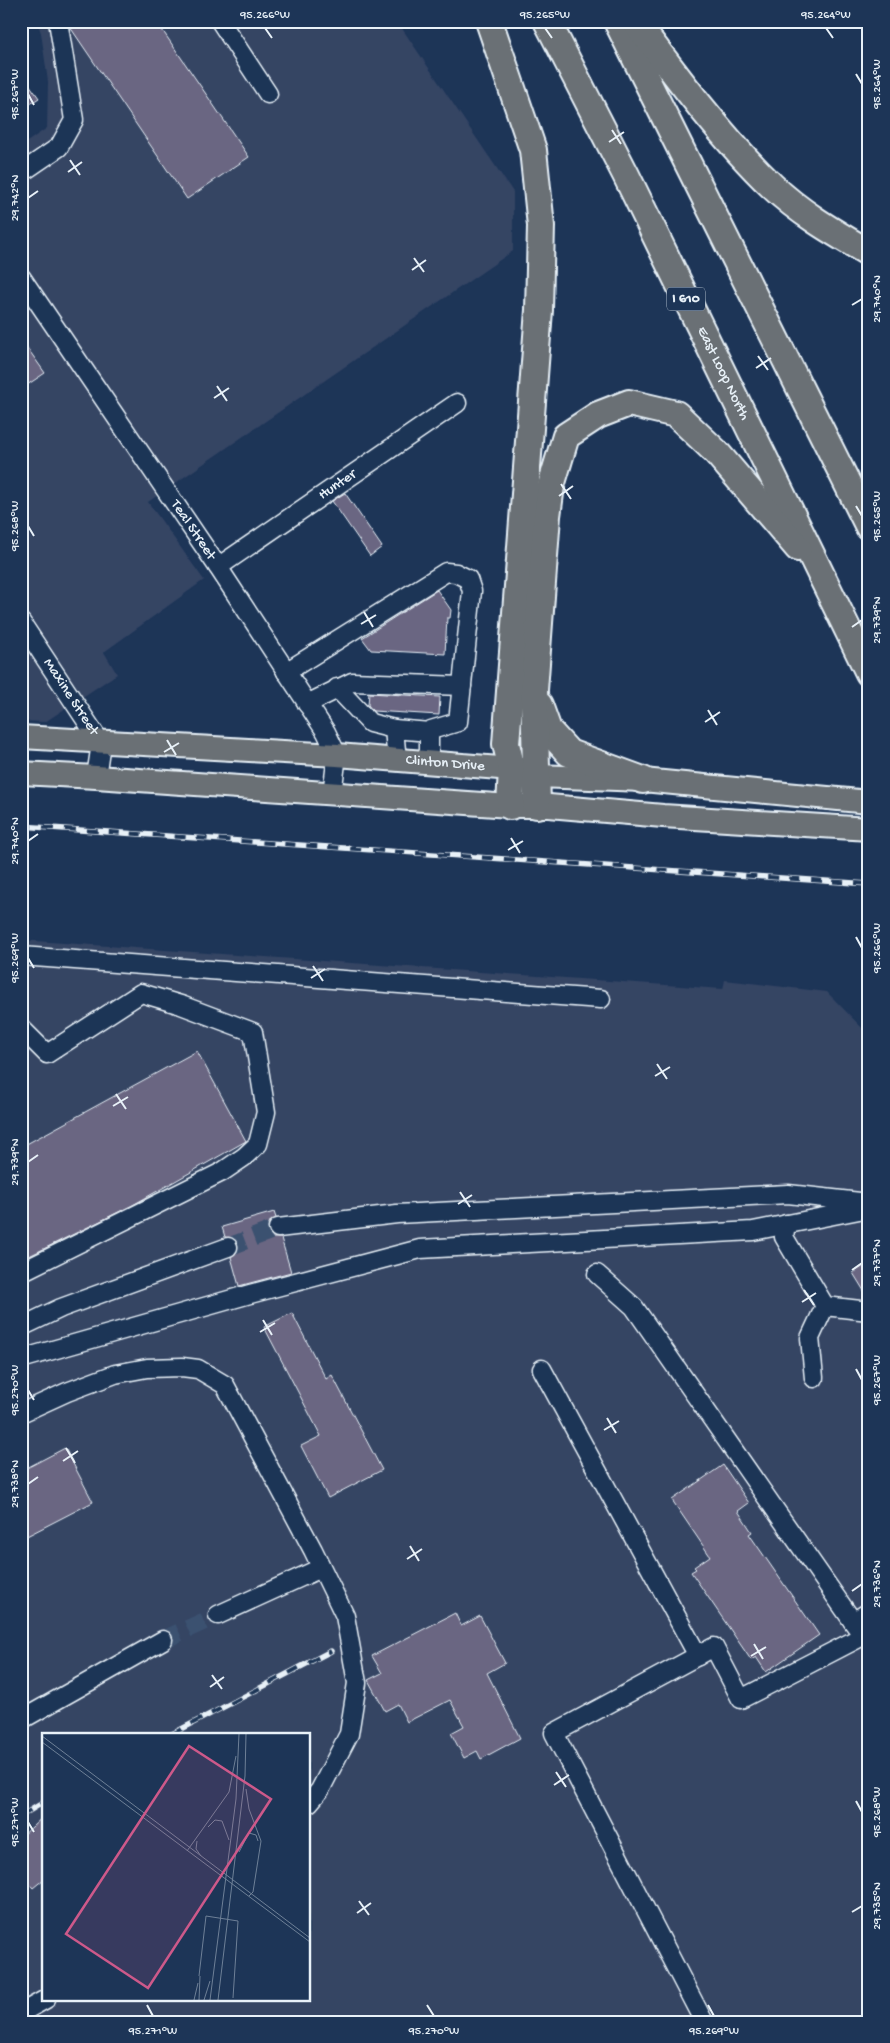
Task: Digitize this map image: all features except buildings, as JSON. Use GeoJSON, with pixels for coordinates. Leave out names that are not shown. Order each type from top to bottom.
{"type":"FeatureCollection","features":[{"type":"Feature","properties":{"kind":"highway"},"geometry":{"type":"LineString","coordinates":[[489,21],[533,150],[541,226],[538,310],[506,744],[512,770],[510,806]]}},
{"type":"Feature","properties":{"kind":"highway","name":"East Loop North"},"geometry":{"type":"LineString","coordinates":[[547,21],[626,175],[869,673]]}},
{"type":"Feature","properties":{"kind":"highway"},"geometry":{"type":"LineString","coordinates":[[617,21],[869,527]]}},
{"type":"Feature","properties":{"kind":"highway"},"geometry":{"type":"LineString","coordinates":[[635,21],[729,139],[772,186],[820,224],[869,253]]}},
{"type":"Feature","properties":{"kind":"highway"},"geometry":{"type":"LineString","coordinates":[[537,805],[534,690],[551,486],[566,436],[598,415],[629,403],[676,414],[716,453],[823,577]]}},
{"type":"Feature","properties":{"kind":"highway"},"geometry":{"type":"LineString","coordinates":[[534,690],[548,730],[569,753],[643,780]]}},
{"type":"Feature","properties":{"kind":"main road","name":"Clinton Drive"},"geometry":{"type":"LineString","coordinates":[[21,737],[337,755],[512,770],[537,776],[643,780],[865,802]]}},
{"type":"Feature","properties":{"kind":"main road"},"geometry":{"type":"LineString","coordinates":[[21,773],[510,806],[537,805],[865,829]]}},
{"type":"Feature","properties":{"kind":"street"},"geometry":{"type":"LineString","coordinates":[[21,173],[59,147],[74,120],[58,21]]}},
{"type":"Feature","properties":{"kind":"street"},"geometry":{"type":"LineString","coordinates":[[220,21],[268,94]]}},
{"type":"Feature","properties":{"kind":"street","name":"Teal Street"},"geometry":{"type":"LineString","coordinates":[[21,277],[218,567],[326,732],[337,755]]}},
{"type":"Feature","properties":{"kind":"street","name":"Hunter"},"geometry":{"type":"LineString","coordinates":[[218,567],[457,403]]}},
{"type":"Feature","properties":{"kind":"street"},"geometry":{"type":"LineString","coordinates":[[286,672],[446,572],[456,573],[468,579],[472,591],[458,722],[431,730],[430,732],[394,729],[370,723],[338,688]]}},
{"type":"Feature","properties":{"kind":"street","name":"Maxine Street"},"geometry":{"type":"LineString","coordinates":[[21,622],[101,742],[96,777]]}},
{"type":"Feature","properties":{"kind":"street"},"geometry":{"type":"LineString","coordinates":[[307,704],[352,682],[462,686]]}},
{"type":"Feature","properties":{"kind":"street"},"geometry":{"type":"LineString","coordinates":[[394,729],[397,760]]}},
{"type":"Feature","properties":{"kind":"street"},"geometry":{"type":"LineString","coordinates":[[429,764],[430,732]]}},
{"type":"Feature","properties":{"kind":"street"},"geometry":{"type":"LineString","coordinates":[[332,794],[337,755]]}},
{"type":"Feature","properties":{"kind":"street"},"geometry":{"type":"LineString","coordinates":[[21,956],[601,999]]}},
{"type":"Feature","properties":{"kind":"street"},"geometry":{"type":"LineString","coordinates":[[21,1028],[47,1054],[141,993],[181,1004],[253,1032],[266,1112],[258,1144],[229,1167],[21,1272]]}},
{"type":"Feature","properties":{"kind":"street"},"geometry":{"type":"LineString","coordinates":[[278,1228],[397,1214],[788,1194],[869,1203]]}},
{"type":"Feature","properties":{"kind":"street"},"geometry":{"type":"LineString","coordinates":[[21,1359],[250,1294],[420,1249],[753,1231],[869,1208]]}},
{"type":"Feature","properties":{"kind":"street"},"geometry":{"type":"LineString","coordinates":[[786,1224],[784,1237],[825,1306]]}},
{"type":"Feature","properties":{"kind":"street"},"geometry":{"type":"LineString","coordinates":[[21,1327],[61,1308],[228,1247]]}},
{"type":"Feature","properties":{"kind":"street"},"geometry":{"type":"LineString","coordinates":[[596,1274],[634,1307],[863,1636],[740,1699],[714,1647],[554,1733],[704,2022]]}},
{"type":"Feature","properties":{"kind":"street"},"geometry":{"type":"LineString","coordinates":[[825,1306],[869,1311]]}},
{"type":"Feature","properties":{"kind":"street"},"geometry":{"type":"LineString","coordinates":[[814,1378],[810,1338],[825,1306]]}},
{"type":"Feature","properties":{"kind":"street"},"geometry":{"type":"LineString","coordinates":[[21,1413],[67,1392],[114,1374],[146,1368],[182,1367],[198,1369],[211,1375],[225,1386],[313,1550],[345,1616],[357,1683],[349,1734],[320,1790],[310,1802]]}},
{"type":"Feature","properties":{"kind":"street"},"geometry":{"type":"LineString","coordinates":[[542,1369],[698,1656]]}},
{"type":"Feature","properties":{"kind":"street"},"geometry":{"type":"LineString","coordinates":[[218,1615],[321,1568]]}},
{"type":"Feature","properties":{"kind":"street"},"geometry":{"type":"LineString","coordinates":[[853,1622],[869,1612]]}},
{"type":"Feature","properties":{"kind":"street"},"geometry":{"type":"LineString","coordinates":[[21,1720],[163,1640]]}},
{"type":"Feature","properties":{"kind":"street"},"geometry":{"type":"LineString","coordinates":[[21,2013],[44,2000]]}},
{"type":"Feature","properties":{"kind":"shaded area"},"geometry":{"type":"Polygon","coordinates":[[[37,21],[397,21],[513,192],[513,251],[148,502],[204,580],[104,652],[117,674],[45,722],[21,721],[21,146],[47,128],[48,82],[41,33],[37,21]]]}},
{"type":"Feature","properties":{"kind":"shaded area"},"geometry":{"type":"Polygon","coordinates":[[[21,940],[723,989],[725,980],[827,992],[869,1035],[869,2022],[21,2022],[21,940]]]}},
{"type":"Feature","properties":{"kind":"tunnel"},"geometry":{"type":"LineString","coordinates":[[228,1247],[278,1228]]}},
{"type":"Feature","properties":{"kind":"tunnel"},"geometry":{"type":"LineString","coordinates":[[163,1640],[218,1615]]}},
{"type":"Feature","properties":{"kind":"railway"},"geometry":{"type":"LineString","coordinates":[[21,826],[869,884]]}},
{"type":"Feature","properties":{"kind":"railway"},"geometry":{"type":"LineString","coordinates":[[174,1733],[331,1651]]}},
{"type":"Feature","properties":{"kind":"railway"},"geometry":{"type":"LineString","coordinates":[[21,1816],[42,1803]]}}]}
